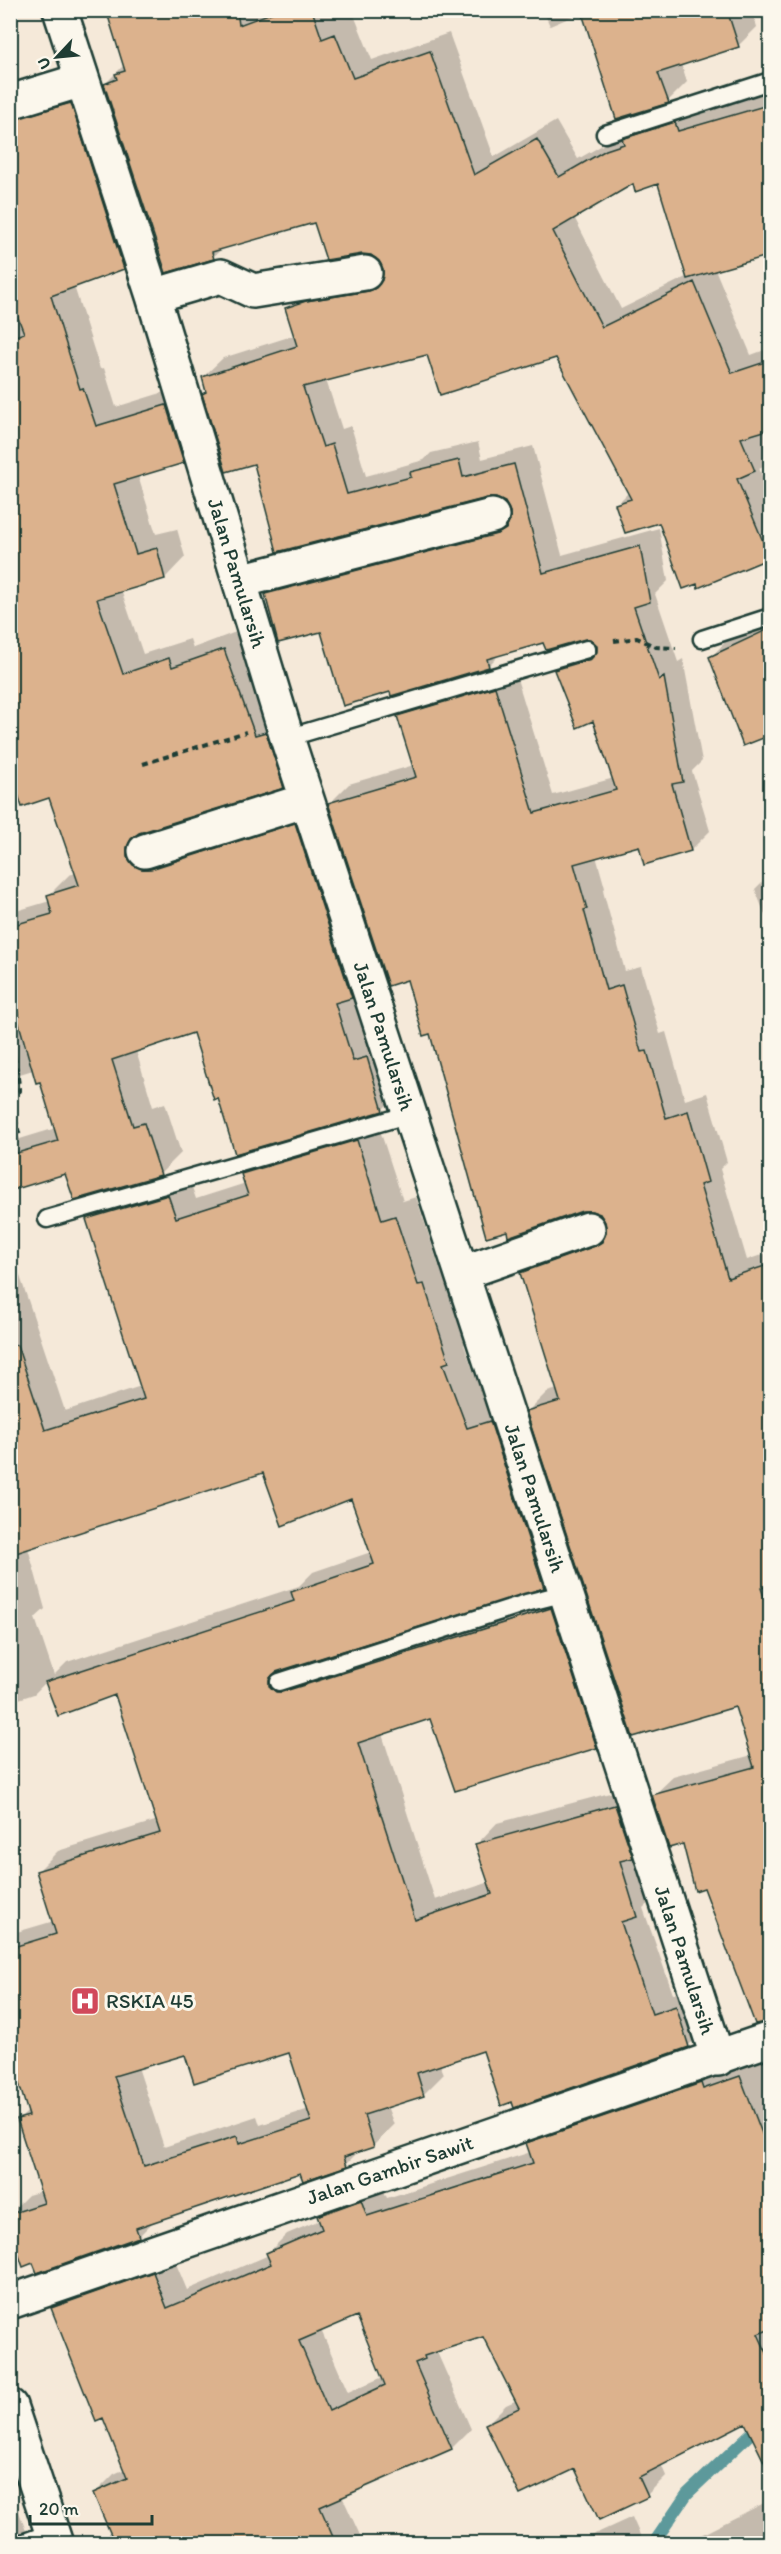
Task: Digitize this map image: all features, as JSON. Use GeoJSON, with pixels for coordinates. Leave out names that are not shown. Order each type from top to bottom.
{"type":"FeatureCollection","features":[{"type":"Feature","properties":{"kind":"street","name":"Jalan Pamularsih"},"geometry":{"type":"LineString","coordinates":[[60,10],[153,296],[284,730],[718,2059]]}},
{"type":"Feature","properties":{"kind":"street"},"geometry":{"type":"LineString","coordinates":[[10,102],[82,80]]}},
{"type":"Feature","properties":{"kind":"street"},"geometry":{"type":"LineString","coordinates":[[153,296],[221,276],[253,291],[365,273]]}},
{"type":"Feature","properties":{"kind":"street"},"geometry":{"type":"LineString","coordinates":[[240,581],[492,516]]}},
{"type":"Feature","properties":{"kind":"street"},"geometry":{"type":"LineString","coordinates":[[145,851],[307,800]]}},
{"type":"Feature","properties":{"kind":"street"},"geometry":{"type":"LineString","coordinates":[[462,1273],[588,1229]]}},
{"type":"Feature","properties":{"kind":"street","name":"Jalan Gambir Sawit"},"geometry":{"type":"LineString","coordinates":[[10,2302],[771,2039]]}},
{"type":"Feature","properties":{"kind":"street"},"geometry":{"type":"LineString","coordinates":[[10,2406],[54,2538]]}},
{"type":"Feature","properties":{"kind":"lane"},"geometry":{"type":"LineString","coordinates":[[605,134],[771,81]]}},
{"type":"Feature","properties":{"kind":"lane"},"geometry":{"type":"LineString","coordinates":[[702,639],[771,617]]}},
{"type":"Feature","properties":{"kind":"lane"},"geometry":{"type":"LineString","coordinates":[[284,730],[587,650]]}},
{"type":"Feature","properties":{"kind":"lane"},"geometry":{"type":"LineString","coordinates":[[47,1219],[410,1114]]}},
{"type":"Feature","properties":{"kind":"lane"},"geometry":{"type":"LineString","coordinates":[[279,1682],[526,1603],[566,1593]]}},
{"type":"Feature","properties":{"kind":"lane"},"geometry":{"type":"LineString","coordinates":[[19,2544],[54,2538]]}},
{"type":"Feature","properties":{"kind":"path"},"geometry":{"type":"LineString","coordinates":[[587,650],[615,641],[637,638],[656,647],[673,650],[702,639]]}},
{"type":"Feature","properties":{"kind":"path"},"geometry":{"type":"LineString","coordinates":[[143,764],[284,730]]}},
{"type":"Feature","properties":{"kind":"path"},"geometry":{"type":"LineString","coordinates":[[10,1025],[20,1091],[10,1096],[20,1137],[10,1141]]}},
{"type":"Feature","properties":{"kind":"building"},"geometry":{"type":"Polygon","coordinates":[[[126,10],[237,10],[239,25],[279,10],[312,10],[322,39],[335,34],[353,78],[430,51],[474,175],[537,139],[559,177],[606,150],[624,144],[622,139],[675,122],[678,131],[771,104],[771,255],[687,279],[658,184],[635,192],[633,184],[553,231],[602,327],[694,282],[732,373],[771,360],[771,429],[741,438],[755,471],[737,479],[770,558],[698,588],[697,584],[683,589],[659,523],[625,533],[615,504],[631,499],[556,358],[440,395],[427,355],[303,387],[323,447],[332,444],[347,494],[411,477],[410,472],[459,460],[463,477],[514,464],[543,573],[640,546],[650,602],[634,607],[659,680],[664,677],[683,782],[672,784],[691,851],[644,865],[639,846],[574,864],[606,990],[622,985],[641,1052],[647,1051],[666,1118],[688,1111],[708,1182],[700,1185],[728,1278],[771,1264],[771,1586],[761,1588],[771,1616],[771,2021],[755,2024],[704,1888],[695,1891],[683,1844],[669,1848],[652,1795],[754,1767],[735,1707],[633,1737],[526,1411],[560,1401],[520,1273],[602,1242],[606,1233],[605,1222],[600,1214],[582,1211],[508,1237],[507,1231],[486,1237],[430,1034],[423,1036],[407,980],[388,986],[328,803],[416,777],[397,716],[495,687],[534,813],[616,790],[593,721],[577,728],[554,670],[591,659],[597,652],[597,645],[590,639],[585,639],[546,650],[543,643],[487,659],[489,667],[391,696],[390,692],[343,706],[321,632],[278,643],[265,594],[497,534],[506,529],[510,520],[510,512],[505,502],[496,498],[487,498],[277,552],[254,464],[226,472],[202,394],[206,392],[202,377],[297,346],[285,308],[306,301],[369,291],[376,288],[382,280],[383,269],[379,261],[371,255],[362,254],[326,260],[314,223],[212,252],[214,259],[166,273],[104,84],[117,79],[115,74],[125,71],[108,16],[126,10]]]}},
{"type":"Feature","properties":{"kind":"building"},"geometry":{"type":"Polygon","coordinates":[[[581,10],[727,10],[739,47],[658,73],[669,103],[616,119],[581,10]]]}},
{"type":"Feature","properties":{"kind":"building"},"geometry":{"type":"Polygon","coordinates":[[[71,103],[124,269],[51,296],[80,389],[83,388],[96,426],[166,405],[184,463],[114,484],[136,554],[157,548],[165,579],[97,599],[123,674],[169,658],[172,667],[224,649],[255,735],[266,732],[284,788],[139,833],[131,839],[127,848],[127,856],[133,865],[142,869],[151,869],[295,823],[352,998],[335,1003],[353,1061],[367,1057],[383,1111],[235,1154],[218,1098],[214,1100],[193,1033],[112,1060],[133,1126],[144,1123],[161,1175],[74,1200],[65,1174],[10,1191],[10,1155],[58,1141],[40,1082],[36,1083],[10,986],[10,926],[52,914],[47,895],[79,885],[49,798],[22,807],[10,769],[10,338],[24,333],[10,297],[10,120],[71,103]]]}},
{"type":"Feature","properties":{"kind":"building"},"geometry":{"type":"Polygon","coordinates":[[[771,628],[771,735],[743,746],[709,657],[771,628]]]}},
{"type":"Feature","properties":{"kind":"building"},"geometry":{"type":"Polygon","coordinates":[[[357,1140],[382,1220],[395,1216],[418,1285],[424,1284],[449,1362],[443,1364],[467,1428],[490,1421],[544,1588],[276,1672],[269,1679],[269,1686],[276,1692],[282,1692],[551,1608],[597,1748],[455,1791],[430,1719],[358,1743],[415,1920],[492,1894],[475,1844],[615,1805],[633,1858],[620,1861],[637,1917],[621,1922],[652,2014],[676,2006],[689,2047],[514,2108],[512,2102],[501,2106],[483,2051],[417,2073],[424,2096],[364,2115],[374,2147],[344,2157],[347,2166],[303,2181],[300,2173],[136,2228],[139,2237],[37,2273],[33,2263],[23,2267],[10,2230],[10,2214],[44,2203],[17,2119],[29,2116],[10,2055],[10,1948],[56,1934],[36,1871],[160,1833],[115,1695],[58,1716],[45,1682],[294,1601],[291,1592],[374,1564],[351,1499],[282,1526],[263,1473],[10,1555],[10,1346],[17,1345],[45,1430],[144,1399],[86,1219],[168,1195],[176,1218],[248,1195],[241,1174],[357,1140]],[[289,2053],[194,2083],[185,2055],[114,2076],[144,2166],[237,2136],[239,2144],[311,2121],[289,2053]]]}},
{"type":"Feature","properties":{"kind":"building"},"geometry":{"type":"Polygon","coordinates":[[[740,2076],[771,2157],[771,2329],[758,2334],[771,2362],[771,2476],[745,2423],[639,2477],[648,2497],[599,2520],[575,2469],[520,2495],[485,2424],[519,2408],[483,2337],[424,2356],[425,2359],[415,2363],[452,2449],[320,2507],[336,2544],[115,2544],[93,2493],[127,2478],[103,2418],[96,2421],[51,2308],[153,2272],[167,2308],[271,2264],[266,2253],[322,2229],[317,2216],[361,2200],[367,2216],[533,2163],[526,2143],[701,2083],[703,2089],[740,2076]],[[357,2316],[299,2341],[329,2411],[385,2385],[357,2316]]]}},
{"type":"Feature","properties":{"kind":"waterway"},"geometry":{"type":"LineString","coordinates":[[653,2544],[687,2494],[762,2423]]}},
{"type":"Feature","properties":{"kind":"place","name":"RSKIA 45"},"geometry":{"type":"Point","coordinates":[85,2001]}}]}
